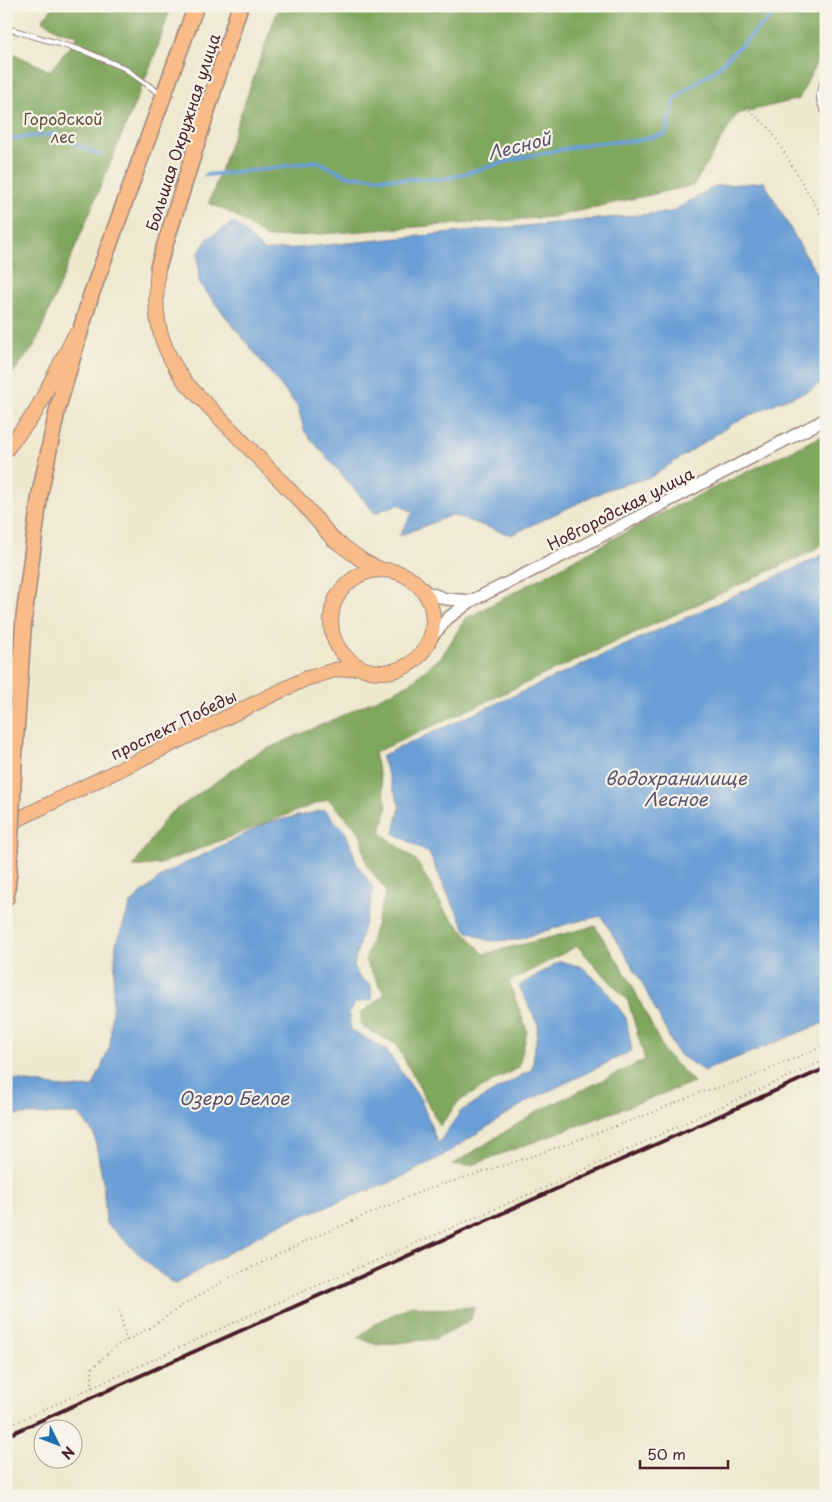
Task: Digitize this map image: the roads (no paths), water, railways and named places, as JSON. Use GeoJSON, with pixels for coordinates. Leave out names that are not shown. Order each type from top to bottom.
{"type":"FeatureCollection","features":[{"type":"Feature","properties":{"kind":"highway","name":"Большая Окружная улица"},"geometry":{"type":"LineString","coordinates":[[14,763],[18,680],[24,617],[40,493],[58,407],[91,295],[196,6]]}},
{"type":"Feature","properties":{"kind":"highway","name":"Большая Окружная улица"},"geometry":{"type":"LineString","coordinates":[[158,267],[240,6]]}},
{"type":"Feature","properties":{"kind":"highway"},"geometry":{"type":"LineString","coordinates":[[6,898],[14,763]]}},
{"type":"Feature","properties":{"kind":"main road"},"geometry":{"type":"LineString","coordinates":[[158,267],[155,295],[156,315],[160,335],[174,367],[185,382],[304,505],[333,539],[363,561],[380,570]]}},
{"type":"Feature","properties":{"kind":"main road"},"geometry":{"type":"LineString","coordinates":[[6,450],[35,413],[74,337],[91,295]]}},
{"type":"Feature","properties":{"kind":"main road"},"geometry":{"type":"LineString","coordinates":[[380,570],[396,571],[412,579],[424,591],[431,606],[433,623],[430,639],[421,654],[408,664],[393,670],[384,671],[360,667],[346,657],[336,644],[330,628],[332,611],[338,594],[348,582],[363,573],[380,570]]}},
{"type":"Feature","properties":{"kind":"main road","name":"проспект Победы"},"geometry":{"type":"LineString","coordinates":[[6,825],[305,679],[335,670],[360,667]]}},
{"type":"Feature","properties":{"kind":"main road"},"geometry":{"type":"LineString","coordinates":[[6,727],[14,763]]}},
{"type":"Feature","properties":{"kind":"street","name":"Новгородская улица"},"geometry":{"type":"LineString","coordinates":[[430,639],[448,618],[471,601],[826,420]]}},
{"type":"Feature","properties":{"kind":"street"},"geometry":{"type":"LineString","coordinates":[[424,591],[446,599],[471,601]]}},
{"type":"Feature","properties":{"kind":"lane"},"geometry":{"type":"LineString","coordinates":[[6,28],[84,51],[124,68],[163,96]]}},
{"type":"Feature","properties":{"kind":"lane"},"geometry":{"type":"LineString","coordinates":[[826,76],[818,92],[822,109],[826,115]]}},
{"type":"Feature","properties":{"kind":"water"},"geometry":{"type":"Polygon","coordinates":[[[764,182],[810,263],[826,286],[826,379],[809,391],[780,401],[732,424],[651,477],[608,489],[511,535],[452,515],[399,536],[413,512],[399,504],[375,513],[305,432],[297,406],[199,283],[198,254],[208,238],[234,222],[264,251],[671,212],[716,186],[764,182]]]}},
{"type":"Feature","properties":{"kind":"water","name":"водохранилище Лесное"},"geometry":{"type":"Polygon","coordinates":[[[826,552],[826,1022],[704,1071],[677,1053],[639,977],[601,916],[570,923],[517,940],[489,941],[467,931],[429,853],[394,833],[400,807],[381,756],[815,559],[826,552]]]}},
{"type":"Feature","properties":{"kind":"water","name":"Озеро Белое"},"geometry":{"type":"Polygon","coordinates":[[[325,810],[346,833],[357,864],[373,888],[369,911],[354,965],[358,976],[371,986],[372,1000],[355,1003],[349,1013],[351,1030],[385,1049],[421,1100],[438,1144],[461,1111],[532,1069],[538,1025],[519,986],[560,961],[582,967],[602,985],[626,1018],[632,1051],[526,1102],[442,1156],[394,1181],[275,1226],[175,1284],[158,1272],[106,1223],[103,1181],[94,1134],[79,1114],[6,1115],[6,1073],[15,1080],[68,1088],[93,1087],[110,1046],[116,944],[131,903],[164,874],[267,823],[325,810]]]}},
{"type":"Feature","properties":{"kind":"waterway","name":"Лесной"},"geometry":{"type":"LineString","coordinates":[[206,175],[268,169],[317,161],[348,176],[445,179],[523,157],[594,143],[635,141],[666,134],[674,101],[688,88],[714,71],[782,6]]}},
{"type":"Feature","properties":{"kind":"waterway","name":"Лесной"},"geometry":{"type":"LineString","coordinates":[[6,139],[56,134],[99,155]]}},
{"type":"Feature","properties":{"kind":"railway"},"geometry":{"type":"LineString","coordinates":[[6,1436],[826,1068]]}},
{"type":"Feature","properties":{"kind":"park label","name":"Городской лес"},"geometry":{"type":"Point","coordinates":[63,127]}}]}
